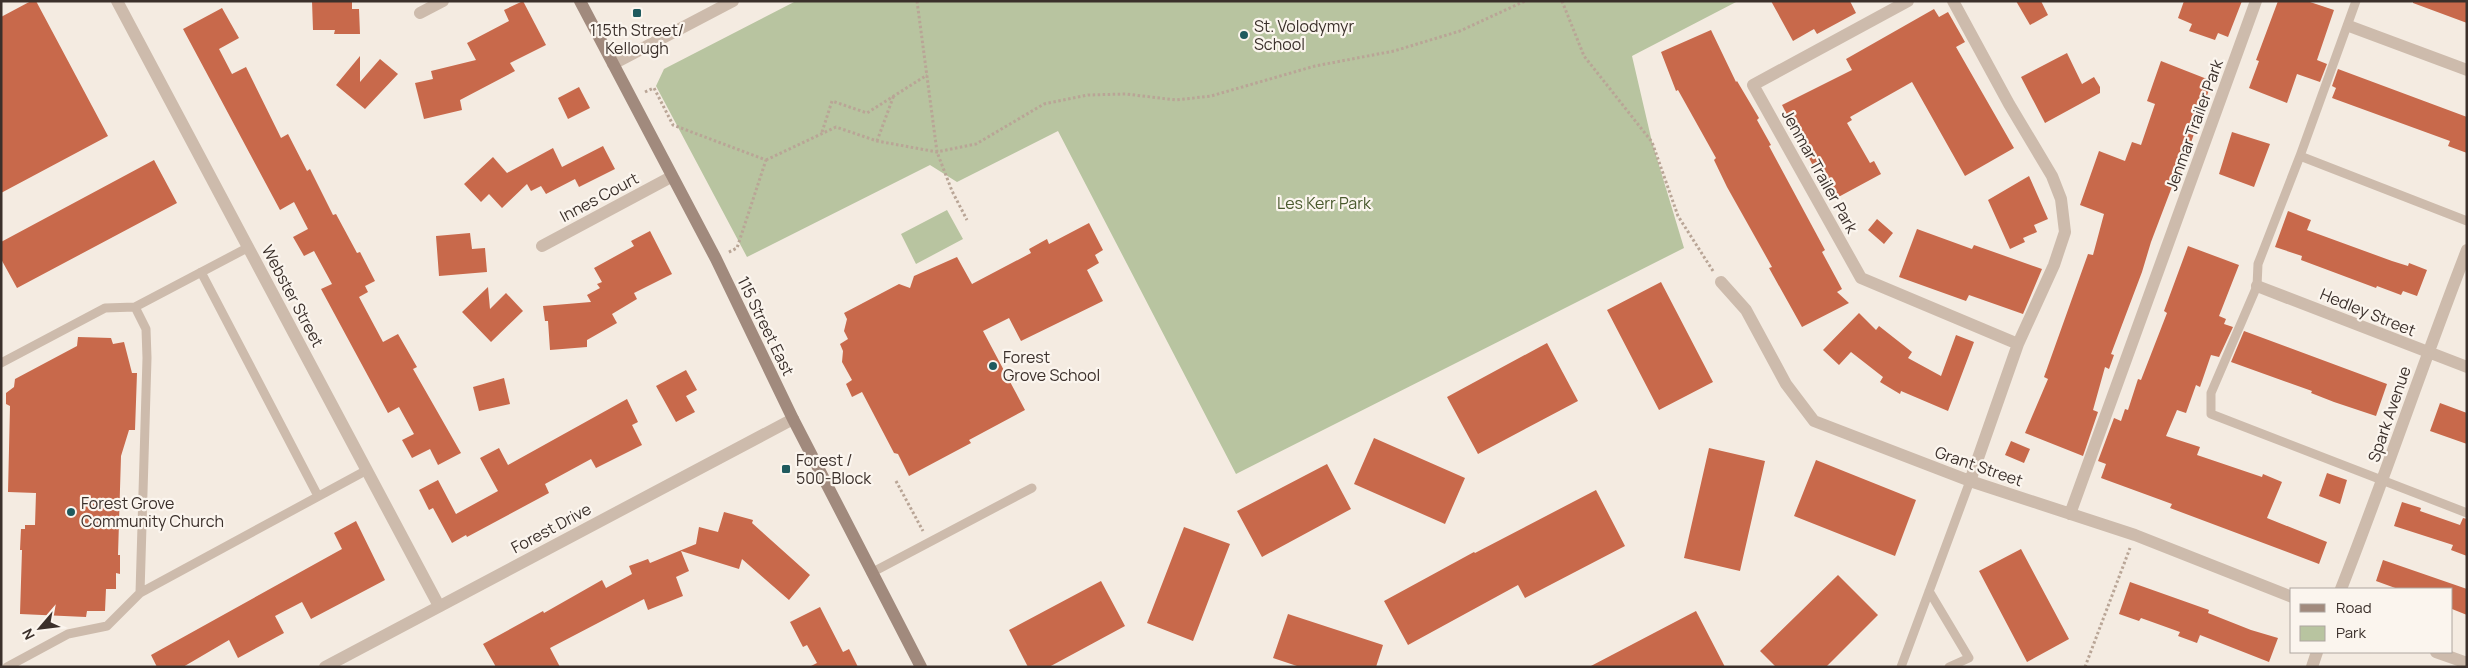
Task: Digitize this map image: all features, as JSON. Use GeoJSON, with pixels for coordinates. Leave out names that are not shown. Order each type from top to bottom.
{"type":"FeatureCollection","features":[{"type":"Feature","properties":{"kind":"street","name":"Webster Street"},"geometry":{"type":"LineString","coordinates":[[117,1],[439,606]]}},
{"type":"Feature","properties":{"kind":"street"},"geometry":{"type":"LineString","coordinates":[[420,14],[443,1]]}},
{"type":"Feature","properties":{"kind":"street","name":"115 Street East"},"geometry":{"type":"LineString","coordinates":[[580,1],[671,177],[716,259],[792,419],[921,667]]}},
{"type":"Feature","properties":{"kind":"street"},"geometry":{"type":"LineString","coordinates":[[613,64],[733,1]]}},
{"type":"Feature","properties":{"kind":"street","name":"Jenmar Trailer Park"},"geometry":{"type":"LineString","coordinates":[[1908,1],[1753,85],[1861,278],[2018,344]]}},
{"type":"Feature","properties":{"kind":"street"},"geometry":{"type":"LineString","coordinates":[[1953,1],[2008,104],[2052,176],[2061,199],[2065,232],[2054,265],[2018,344],[1970,481]]}},
{"type":"Feature","properties":{"kind":"street","name":"Jenmar Trailer Park"},"geometry":{"type":"LineString","coordinates":[[2070,514],[2256,1]]}},
{"type":"Feature","properties":{"kind":"street"},"geometry":{"type":"LineString","coordinates":[[2348,26],[2467,70]]}},
{"type":"Feature","properties":{"kind":"street","name":"Innes Court"},"geometry":{"type":"LineString","coordinates":[[542,246],[671,177]]}},
{"type":"Feature","properties":{"kind":"street","name":"Spark Avenue"},"geometry":{"type":"LineString","coordinates":[[2341,588],[2383,482],[2427,353],[2467,250]]}},
{"type":"Feature","properties":{"kind":"street","name":"Grant Street"},"geometry":{"type":"LineString","coordinates":[[1721,282],[1746,310],[1786,384],[1814,421],[1970,481],[2135,535],[2290,596]]}},
{"type":"Feature","properties":{"kind":"street","name":"Hedley Street"},"geometry":{"type":"LineString","coordinates":[[2257,286],[2467,368]]}},
{"type":"Feature","properties":{"kind":"street","name":"Forest Drive"},"geometry":{"type":"LineString","coordinates":[[325,667],[792,419]]}},
{"type":"Feature","properties":{"kind":"street"},"geometry":{"type":"LineString","coordinates":[[2312,667],[2317,653]]}},
{"type":"Feature","properties":{"kind":"street"},"geometry":{"type":"LineString","coordinates":[[2439,653],[2467,663]]}},
{"type":"Feature","properties":{"kind":"lane"},"geometry":{"type":"LineString","coordinates":[[2356,1],[2300,156],[2258,264],[2257,286],[2211,393],[2211,414],[2467,513]]}},
{"type":"Feature","properties":{"kind":"lane"},"geometry":{"type":"LineString","coordinates":[[2300,156],[2467,221]]}},
{"type":"Feature","properties":{"kind":"lane"},"geometry":{"type":"LineString","coordinates":[[1,363],[105,308],[135,307],[249,247]]}},
{"type":"Feature","properties":{"kind":"lane"},"geometry":{"type":"LineString","coordinates":[[201,272],[318,496]]}},
{"type":"Feature","properties":{"kind":"lane"},"geometry":{"type":"LineString","coordinates":[[135,307],[146,329],[147,358],[140,593]]}},
{"type":"Feature","properties":{"kind":"lane"},"geometry":{"type":"LineString","coordinates":[[7,667],[68,634],[107,626],[140,593],[367,470]]}},
{"type":"Feature","properties":{"kind":"lane"},"geometry":{"type":"LineString","coordinates":[[1901,667],[1970,481]]}},
{"type":"Feature","properties":{"kind":"lane"},"geometry":{"type":"LineString","coordinates":[[871,573],[1032,488]]}},
{"type":"Feature","properties":{"kind":"lane"},"geometry":{"type":"LineString","coordinates":[[1929,591],[1970,658],[1949,667]]}},
{"type":"Feature","properties":{"kind":"path"},"geometry":{"type":"LineString","coordinates":[[737,248],[766,160],[836,127],[877,142],[937,152],[976,144],[1044,104],[1088,95],[1126,94],[1176,100],[1211,96],[1316,66],[1394,51],[1460,31],[1525,1]]}},
{"type":"Feature","properties":{"kind":"path"},"geometry":{"type":"LineString","coordinates":[[1562,1],[1584,56],[1652,142],[1678,216],[1700,253],[1721,282]]}},
{"type":"Feature","properties":{"kind":"path"},"geometry":{"type":"LineString","coordinates":[[916,2],[937,152],[952,191],[967,220]]}},
{"type":"Feature","properties":{"kind":"path"},"geometry":{"type":"LineString","coordinates":[[822,132],[832,101],[867,113],[927,75]]}},
{"type":"Feature","properties":{"kind":"path"},"geometry":{"type":"LineString","coordinates":[[631,98],[654,88],[673,126],[766,160]]}},
{"type":"Feature","properties":{"kind":"path"},"geometry":{"type":"LineString","coordinates":[[877,142],[894,95]]}},
{"type":"Feature","properties":{"kind":"path"},"geometry":{"type":"LineString","coordinates":[[896,481],[929,542]]}},
{"type":"Feature","properties":{"kind":"path"},"geometry":{"type":"LineString","coordinates":[[2085,667],[2127,557]]}},
{"type":"Feature","properties":{"kind":"green space","name":"Les Kerr Park"},"geometry":{"type":"Polygon","coordinates":[[[796,1],[1738,1],[1632,56],[1652,142],[1684,248],[1236,474],[1058,131],[957,182],[930,165],[747,257],[656,86],[664,69],[796,1]]]}},
{"type":"Feature","properties":{"kind":"green space"},"geometry":{"type":"Polygon","coordinates":[[[947,210],[963,239],[916,264],[901,234],[947,210]]]}},
{"type":"Feature","properties":{"kind":"building"},"geometry":{"type":"Polygon","coordinates":[[[31,1],[36,1],[108,136],[1,193],[1,17],[31,1]]]}},
{"type":"Feature","properties":{"kind":"building"},"geometry":{"type":"Polygon","coordinates":[[[312,1],[352,1],[352,9],[359,9],[360,34],[334,34],[335,30],[313,30],[312,1]]]}},
{"type":"Feature","properties":{"kind":"building"},"geometry":{"type":"Polygon","coordinates":[[[523,1],[546,45],[510,63],[515,71],[460,100],[462,110],[424,119],[415,83],[433,79],[431,71],[476,60],[467,43],[509,21],[504,10],[523,1]]]}},
{"type":"Feature","properties":{"kind":"building"},"geometry":{"type":"Polygon","coordinates":[[[1771,1],[1850,1],[1856,13],[1817,34],[1814,29],[1793,41],[1771,1]]]}},
{"type":"Feature","properties":{"kind":"building"},"geometry":{"type":"Polygon","coordinates":[[[2016,1],[2041,1],[2048,15],[2030,25],[2016,1]]]}},
{"type":"Feature","properties":{"kind":"building"},"geometry":{"type":"Polygon","coordinates":[[[2184,1],[2242,1],[2228,37],[2218,33],[2215,40],[2189,31],[2192,24],[2178,18],[2184,1]]]}},
{"type":"Feature","properties":{"kind":"building"},"geometry":{"type":"Polygon","coordinates":[[[2278,1],[2307,1],[2334,10],[2317,60],[2327,64],[2320,82],[2297,74],[2287,103],[2249,88],[2259,61],[2256,60],[2278,1]]]}},
{"type":"Feature","properties":{"kind":"building"},"geometry":{"type":"Polygon","coordinates":[[[2413,1],[2467,1],[2467,23],[2413,3],[2413,1]]]}},
{"type":"Feature","properties":{"kind":"building"},"geometry":{"type":"Polygon","coordinates":[[[222,8],[239,38],[219,49],[232,74],[246,67],[281,138],[288,134],[307,171],[310,169],[333,215],[336,214],[357,253],[360,252],[375,281],[365,286],[368,292],[359,297],[383,342],[398,334],[417,367],[413,369],[461,453],[438,465],[430,449],[412,458],[402,440],[414,434],[399,407],[388,413],[321,289],[332,284],[314,251],[304,256],[293,237],[308,229],[294,202],[280,210],[183,29],[222,8]]]}},
{"type":"Feature","properties":{"kind":"building"},"geometry":{"type":"Polygon","coordinates":[[[1934,9],[1939,17],[1948,12],[1965,42],[1956,47],[2014,148],[1965,176],[1912,82],[1850,117],[1852,120],[1847,123],[1870,163],[1874,161],[1881,174],[1831,201],[1782,105],[1852,70],[1846,59],[1934,9]]]}},
{"type":"Feature","properties":{"kind":"building"},"geometry":{"type":"Polygon","coordinates":[[[1711,30],[1736,82],[1759,118],[1757,120],[1771,145],[1769,146],[1825,250],[1822,252],[1842,289],[1837,292],[1849,303],[1802,327],[1769,268],[1772,267],[1727,187],[1714,160],[1716,158],[1678,90],[1676,91],[1661,52],[1711,30]]]}},
{"type":"Feature","properties":{"kind":"building"},"geometry":{"type":"Polygon","coordinates":[[[2067,53],[2082,84],[2094,77],[2100,87],[2100,93],[2045,123],[2021,77],[2067,53]]]}},
{"type":"Feature","properties":{"kind":"building"},"geometry":{"type":"Polygon","coordinates":[[[360,56],[360,82],[380,59],[398,74],[365,109],[336,85],[360,56]]]}},
{"type":"Feature","properties":{"kind":"building"},"geometry":{"type":"Polygon","coordinates":[[[2161,61],[2212,81],[2181,172],[2178,171],[2151,242],[2142,272],[2111,354],[2114,355],[2109,369],[2105,367],[2093,410],[2098,412],[2083,456],[2025,433],[2048,379],[2044,377],[2088,254],[2093,255],[2104,214],[2080,205],[2099,151],[2125,161],[2132,142],[2141,145],[2155,104],[2147,101],[2161,61]]]}},
{"type":"Feature","properties":{"kind":"building"},"geometry":{"type":"Polygon","coordinates":[[[2338,69],[2467,117],[2467,153],[2448,146],[2450,141],[2332,98],[2336,88],[2332,86],[2338,69]]]}},
{"type":"Feature","properties":{"kind":"building"},"geometry":{"type":"Polygon","coordinates":[[[579,87],[590,108],[568,119],[558,98],[579,87]]]}},
{"type":"Feature","properties":{"kind":"building"},"geometry":{"type":"Polygon","coordinates":[[[2232,132],[2270,144],[2254,187],[2219,174],[2232,132]]]}},
{"type":"Feature","properties":{"kind":"building"},"geometry":{"type":"Polygon","coordinates":[[[603,146],[615,169],[579,187],[575,179],[546,194],[541,186],[531,191],[527,184],[502,208],[489,194],[481,202],[464,184],[493,157],[507,173],[553,148],[562,167],[603,146]]]}},
{"type":"Feature","properties":{"kind":"building"},"geometry":{"type":"Polygon","coordinates":[[[154,160],[177,203],[17,288],[1,259],[1,242],[154,160]]]}},
{"type":"Feature","properties":{"kind":"building"},"geometry":{"type":"Polygon","coordinates":[[[2029,176],[2048,219],[2034,225],[2037,232],[2023,238],[2025,242],[2010,249],[1988,200],[2029,176]]]}},
{"type":"Feature","properties":{"kind":"building"},"geometry":{"type":"Polygon","coordinates":[[[2288,211],[2311,220],[2307,230],[2392,261],[2408,266],[2409,263],[2427,270],[2417,296],[2403,291],[2401,295],[2377,286],[2376,288],[2301,260],[2302,256],[2275,247],[2288,211]]]}},
{"type":"Feature","properties":{"kind":"building"},"geometry":{"type":"Polygon","coordinates":[[[1877,219],[1893,233],[1884,244],[1868,230],[1877,219]]]}},
{"type":"Feature","properties":{"kind":"building"},"geometry":{"type":"Polygon","coordinates":[[[1089,223],[1103,250],[1095,255],[1099,263],[1087,270],[1103,301],[1021,341],[1009,318],[983,331],[1025,410],[969,440],[971,443],[909,476],[898,454],[894,453],[862,392],[852,397],[846,384],[852,380],[842,362],[843,351],[840,344],[848,339],[844,331],[847,319],[844,313],[899,284],[910,288],[914,276],[957,257],[972,284],[1031,253],[1029,249],[1047,239],[1049,244],[1089,223]]]}},
{"type":"Feature","properties":{"kind":"building"},"geometry":{"type":"Polygon","coordinates":[[[1917,229],[1972,249],[1974,245],[2042,269],[2023,314],[1969,295],[1966,301],[1899,277],[1917,229]]]}},
{"type":"Feature","properties":{"kind":"building"},"geometry":{"type":"Polygon","coordinates":[[[650,231],[672,274],[634,293],[637,299],[612,314],[617,323],[587,340],[587,347],[550,350],[548,321],[545,321],[543,306],[591,302],[587,295],[600,288],[597,284],[602,282],[594,268],[634,246],[631,241],[650,231]]]}},
{"type":"Feature","properties":{"kind":"building"},"geometry":{"type":"Polygon","coordinates":[[[470,233],[472,249],[485,248],[487,272],[439,276],[436,236],[470,233]]]}},
{"type":"Feature","properties":{"kind":"building"},"geometry":{"type":"Polygon","coordinates":[[[2188,246],[2239,265],[2219,316],[2226,319],[2224,324],[2233,327],[2219,357],[2211,355],[2200,387],[2196,385],[2186,413],[2177,410],[2166,436],[2200,447],[2197,455],[2262,477],[2263,474],[2282,482],[2267,518],[2327,542],[2319,564],[2170,508],[2172,504],[2101,478],[2106,464],[2098,461],[2114,418],[2121,421],[2125,409],[2128,410],[2138,379],[2141,380],[2167,313],[2164,311],[2188,246]]]}},
{"type":"Feature","properties":{"kind":"building"},"geometry":{"type":"Polygon","coordinates":[[[1661,282],[1713,382],[1659,410],[1607,310],[1661,282]]]}},
{"type":"Feature","properties":{"kind":"building"},"geometry":{"type":"Polygon","coordinates":[[[488,287],[490,309],[506,293],[523,311],[491,342],[462,312],[488,287]]]}},
{"type":"Feature","properties":{"kind":"building"},"geometry":{"type":"Polygon","coordinates":[[[1859,313],[1876,330],[1879,326],[1912,352],[1908,358],[1941,376],[1956,335],[1974,342],[1948,411],[1901,391],[1900,394],[1880,382],[1883,377],[1851,352],[1839,365],[1823,350],[1859,313]]]}},
{"type":"Feature","properties":{"kind":"building"},"geometry":{"type":"Polygon","coordinates":[[[2244,331],[2387,384],[2376,416],[2334,402],[2311,393],[2312,391],[2231,362],[2244,331]]]}},
{"type":"Feature","properties":{"kind":"building"},"geometry":{"type":"Polygon","coordinates":[[[78,337],[111,338],[113,344],[124,342],[132,373],[137,373],[135,430],[129,430],[121,456],[118,555],[120,555],[120,574],[116,573],[116,589],[106,589],[105,611],[87,611],[86,617],[20,614],[21,529],[25,529],[25,525],[35,525],[36,493],[8,492],[10,406],[6,404],[6,393],[14,387],[15,379],[77,346],[78,337]]]}},
{"type":"Feature","properties":{"kind":"building"},"geometry":{"type":"Polygon","coordinates":[[[1547,343],[1578,401],[1478,454],[1447,397],[1547,343]]]}},
{"type":"Feature","properties":{"kind":"building"},"geometry":{"type":"Polygon","coordinates":[[[686,370],[697,390],[686,396],[695,412],[676,422],[656,386],[686,370]]]}},
{"type":"Feature","properties":{"kind":"building"},"geometry":{"type":"Polygon","coordinates":[[[504,378],[510,404],[479,411],[473,387],[504,378]]]}},
{"type":"Feature","properties":{"kind":"building"},"geometry":{"type":"Polygon","coordinates":[[[627,399],[638,422],[632,425],[642,445],[596,468],[591,459],[545,484],[549,493],[467,537],[466,535],[452,543],[433,508],[429,510],[419,490],[438,480],[456,514],[498,491],[480,458],[499,448],[508,465],[627,399]]]}},
{"type":"Feature","properties":{"kind":"building"},"geometry":{"type":"Polygon","coordinates":[[[2440,403],[2467,413],[2467,444],[2430,431],[2440,403]]]}},
{"type":"Feature","properties":{"kind":"building"},"geometry":{"type":"Polygon","coordinates":[[[1374,438],[1465,478],[1445,524],[1354,484],[1374,438]]]}},
{"type":"Feature","properties":{"kind":"building"},"geometry":{"type":"Polygon","coordinates":[[[2011,441],[2030,449],[2024,463],[2005,455],[2011,441]]]}},
{"type":"Feature","properties":{"kind":"building"},"geometry":{"type":"Polygon","coordinates":[[[1709,448],[1765,461],[1740,571],[1684,558],[1709,448]]]}},
{"type":"Feature","properties":{"kind":"building"},"geometry":{"type":"Polygon","coordinates":[[[1816,460],[1916,500],[1895,556],[1794,516],[1816,460]]]}},
{"type":"Feature","properties":{"kind":"building"},"geometry":{"type":"Polygon","coordinates":[[[1327,464],[1351,509],[1262,557],[1237,511],[1327,464]]]}},
{"type":"Feature","properties":{"kind":"building"},"geometry":{"type":"Polygon","coordinates":[[[2327,473],[2347,480],[2340,504],[2319,496],[2327,473]]]}},
{"type":"Feature","properties":{"kind":"building"},"geometry":{"type":"Polygon","coordinates":[[[1596,490],[1625,546],[1525,598],[1518,585],[1408,645],[1384,601],[1474,552],[1596,490]]]}},
{"type":"Feature","properties":{"kind":"building"},"geometry":{"type":"Polygon","coordinates":[[[2402,502],[2421,508],[2420,511],[2460,525],[2463,518],[2467,519],[2467,556],[2451,550],[2453,545],[2394,526],[2402,502]]]}},
{"type":"Feature","properties":{"kind":"building"},"geometry":{"type":"Polygon","coordinates":[[[724,512],[753,520],[752,523],[810,575],[789,600],[742,559],[739,569],[681,551],[689,571],[676,577],[683,596],[648,610],[644,599],[550,648],[560,667],[496,667],[483,644],[543,611],[544,613],[602,580],[606,588],[632,574],[629,566],[648,559],[650,563],[696,544],[699,527],[718,532],[724,512]]]}},
{"type":"Feature","properties":{"kind":"building"},"geometry":{"type":"Polygon","coordinates":[[[356,521],[385,580],[311,619],[302,602],[275,616],[284,633],[238,658],[229,640],[183,667],[157,667],[151,655],[342,549],[334,533],[356,521]]]}},
{"type":"Feature","properties":{"kind":"building"},"geometry":{"type":"Polygon","coordinates":[[[1184,527],[1230,544],[1193,641],[1147,623],[1184,527]]]}},
{"type":"Feature","properties":{"kind":"building"},"geometry":{"type":"Polygon","coordinates":[[[2021,549],[2069,639],[2027,662],[1979,571],[2021,549]]]}},
{"type":"Feature","properties":{"kind":"building"},"geometry":{"type":"Polygon","coordinates":[[[2383,560],[2467,589],[2467,615],[2453,609],[2453,588],[2395,588],[2376,581],[2383,560]]]}},
{"type":"Feature","properties":{"kind":"building"},"geometry":{"type":"Polygon","coordinates":[[[1838,575],[1878,615],[1826,667],[1776,667],[1760,651],[1838,575]]]}},
{"type":"Feature","properties":{"kind":"building"},"geometry":{"type":"Polygon","coordinates":[[[1101,581],[1125,626],[1049,667],[1028,667],[1009,630],[1101,581]]]}},
{"type":"Feature","properties":{"kind":"building"},"geometry":{"type":"Polygon","coordinates":[[[2130,582],[2209,610],[2208,613],[2251,630],[2278,638],[2269,662],[2200,635],[2197,643],[2178,636],[2180,632],[2141,618],[2139,621],[2119,614],[2130,582]]]}},
{"type":"Feature","properties":{"kind":"building"},"geometry":{"type":"Polygon","coordinates":[[[820,607],[843,652],[849,649],[858,667],[809,667],[817,663],[807,645],[803,647],[790,622],[820,607]]]}},
{"type":"Feature","properties":{"kind":"building"},"geometry":{"type":"Polygon","coordinates":[[[1696,611],[1725,667],[1589,667],[1696,611]]]}},
{"type":"Feature","properties":{"kind":"building"},"geometry":{"type":"Polygon","coordinates":[[[1288,614],[1383,645],[1376,667],[1300,667],[1273,658],[1288,614]]]}},
{"type":"Feature","properties":{"kind":"place","name":"115th Street/ Kellough"},"geometry":{"type":"Point","coordinates":[637,13]}},
{"type":"Feature","properties":{"kind":"place","name":"St. Volodymyr School"},"geometry":{"type":"Point","coordinates":[1244,35]}},
{"type":"Feature","properties":{"kind":"place","name":"Forest Grove School"},"geometry":{"type":"Point","coordinates":[993,366]}},
{"type":"Feature","properties":{"kind":"place","name":"Forest / 500-Block"},"geometry":{"type":"Point","coordinates":[786,469]}},
{"type":"Feature","properties":{"kind":"place","name":"Forest Grove Community Church"},"geometry":{"type":"Point","coordinates":[71,512]}}]}
